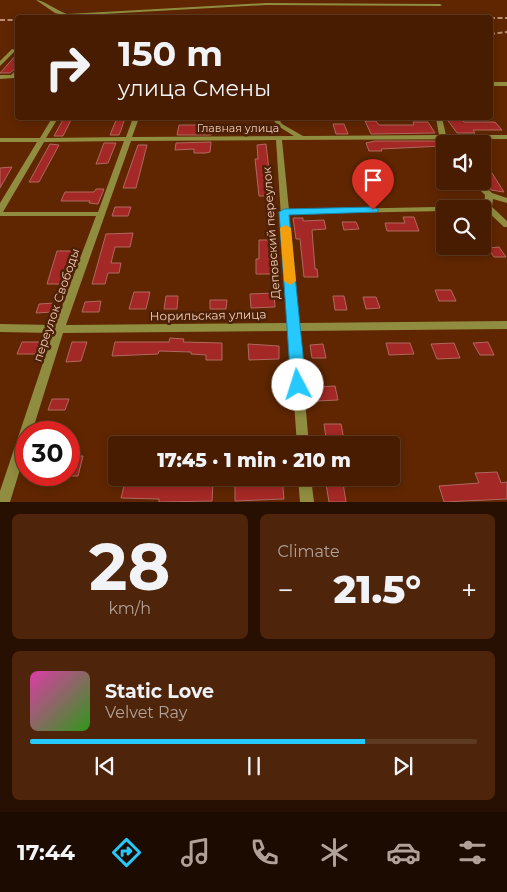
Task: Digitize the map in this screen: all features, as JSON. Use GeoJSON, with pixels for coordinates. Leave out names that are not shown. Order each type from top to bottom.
{"type":"FeatureCollection","features":[{"type":"Feature","properties":{"kind":"street"},"geometry":{"type":"LineString","coordinates":[[38,0],[56,12],[67,15],[259,4],[440,6]]}},
{"type":"Feature","properties":{"kind":"street"},"geometry":{"type":"LineString","coordinates":[[0,52],[15,50]]}},
{"type":"Feature","properties":{"kind":"street"},"geometry":{"type":"LineString","coordinates":[[0,64],[15,51]]}},
{"type":"Feature","properties":{"kind":"street"},"geometry":{"type":"LineString","coordinates":[[0,77],[12,77],[15,74]]}},
{"type":"Feature","properties":{"kind":"street"},"geometry":{"type":"LineString","coordinates":[[493,84],[507,84]]}},
{"type":"Feature","properties":{"kind":"street"},"geometry":{"type":"LineString","coordinates":[[54,120],[0,212],[101,214]]}},
{"type":"Feature","properties":{"kind":"street","name":"переулок Свободы"},"geometry":{"type":"LineString","coordinates":[[3,502],[59,330],[135,120]]}},
{"type":"Feature","properties":{"kind":"street"},"geometry":{"type":"LineString","coordinates":[[277,120],[300,137]]}},
{"type":"Feature","properties":{"kind":"street"},"geometry":{"type":"LineString","coordinates":[[440,120],[444,135]]}},
{"type":"Feature","properties":{"kind":"street","name":"Главная улица"},"geometry":{"type":"LineString","coordinates":[[0,140],[436,137]]}},
{"type":"Feature","properties":{"kind":"street","name":"Главная улица"},"geometry":{"type":"LineString","coordinates":[[491,137],[507,137]]}},
{"type":"Feature","properties":{"kind":"street","name":"Деповский переулок"},"geometry":{"type":"LineString","coordinates":[[279,139],[302,436]]}},
{"type":"Feature","properties":{"kind":"street"},"geometry":{"type":"LineString","coordinates":[[484,190],[489,195],[507,200]]}},
{"type":"Feature","properties":{"kind":"street"},"geometry":{"type":"LineString","coordinates":[[489,195],[489,200]]}},
{"type":"Feature","properties":{"kind":"street"},"geometry":{"type":"LineString","coordinates":[[284,212],[436,209]]}},
{"type":"Feature","properties":{"kind":"street"},"geometry":{"type":"LineString","coordinates":[[491,211],[507,225]]}},
{"type":"Feature","properties":{"kind":"street","name":"Норильская улица"},"geometry":{"type":"LineString","coordinates":[[0,328],[59,330],[294,326],[507,326]]}},
{"type":"Feature","properties":{"kind":"street"},"geometry":{"type":"LineString","coordinates":[[306,486],[307,502]]}},
{"type":"Feature","properties":{"kind":"building"},"geometry":{"type":"Polygon","coordinates":[[[15,56],[15,69],[10,73],[0,73],[15,56]]]}},
{"type":"Feature","properties":{"kind":"building"},"geometry":{"type":"Polygon","coordinates":[[[63,120],[71,120],[63,136],[54,136],[63,120]]]}},
{"type":"Feature","properties":{"kind":"building"},"geometry":{"type":"Polygon","coordinates":[[[116,120],[124,120],[119,135],[110,135],[116,120]]]}},
{"type":"Feature","properties":{"kind":"building"},"geometry":{"type":"Polygon","coordinates":[[[447,120],[495,122],[502,130],[473,130],[475,133],[457,133],[447,120]]]}},
{"type":"Feature","properties":{"kind":"building"},"geometry":{"type":"Polygon","coordinates":[[[365,121],[376,121],[379,125],[414,125],[413,122],[428,122],[435,133],[371,134],[365,121]]]}},
{"type":"Feature","properties":{"kind":"building"},"geometry":{"type":"Polygon","coordinates":[[[333,124],[344,124],[348,134],[336,134],[333,124]]]}},
{"type":"Feature","properties":{"kind":"building"},"geometry":{"type":"Polygon","coordinates":[[[179,125],[212,125],[211,135],[177,135],[179,125]]]}},
{"type":"Feature","properties":{"kind":"building"},"geometry":{"type":"Polygon","coordinates":[[[375,141],[436,141],[436,146],[369,151],[366,143],[375,141]]]}},
{"type":"Feature","properties":{"kind":"building"},"geometry":{"type":"Polygon","coordinates":[[[211,142],[210,152],[206,153],[194,153],[194,149],[175,150],[176,143],[211,142]]]}},
{"type":"Feature","properties":{"kind":"building"},"geometry":{"type":"Polygon","coordinates":[[[104,143],[116,143],[108,163],[96,164],[104,143]]]}},
{"type":"Feature","properties":{"kind":"building"},"geometry":{"type":"Polygon","coordinates":[[[50,144],[59,145],[39,182],[29,182],[50,144]]]}},
{"type":"Feature","properties":{"kind":"building"},"geometry":{"type":"Polygon","coordinates":[[[266,144],[272,196],[259,196],[255,159],[258,159],[257,145],[266,144]]]}},
{"type":"Feature","properties":{"kind":"building"},"geometry":{"type":"Polygon","coordinates":[[[138,145],[147,145],[136,188],[123,188],[138,145]]]}},
{"type":"Feature","properties":{"kind":"building"},"geometry":{"type":"Polygon","coordinates":[[[12,167],[0,188],[0,168],[12,167]]]}},
{"type":"Feature","properties":{"kind":"building"},"geometry":{"type":"Polygon","coordinates":[[[491,172],[504,192],[491,190],[491,172]]]}},
{"type":"Feature","properties":{"kind":"building"},"geometry":{"type":"Polygon","coordinates":[[[96,189],[104,189],[98,204],[89,203],[90,201],[61,201],[65,192],[94,192],[96,189]]]}},
{"type":"Feature","properties":{"kind":"building"},"geometry":{"type":"Polygon","coordinates":[[[115,207],[131,207],[128,216],[112,216],[115,207]]]}},
{"type":"Feature","properties":{"kind":"building"},"geometry":{"type":"Polygon","coordinates":[[[403,217],[414,217],[419,231],[387,231],[385,223],[405,223],[403,217]]]}},
{"type":"Feature","properties":{"kind":"building"},"geometry":{"type":"Polygon","coordinates":[[[293,218],[303,218],[303,221],[324,220],[326,229],[312,230],[315,269],[317,269],[318,277],[304,277],[300,239],[296,239],[293,218]]]}},
{"type":"Feature","properties":{"kind":"building"},"geometry":{"type":"Polygon","coordinates":[[[342,222],[356,222],[359,229],[344,230],[342,222]]]}},
{"type":"Feature","properties":{"kind":"building"},"geometry":{"type":"Polygon","coordinates":[[[133,233],[130,247],[115,247],[111,263],[121,263],[119,273],[108,273],[105,284],[92,284],[106,234],[133,233]]]}},
{"type":"Feature","properties":{"kind":"building"},"geometry":{"type":"Polygon","coordinates":[[[259,240],[274,240],[274,252],[270,252],[271,274],[256,274],[256,259],[259,259],[259,240]]]}},
{"type":"Feature","properties":{"kind":"building"},"geometry":{"type":"Polygon","coordinates":[[[499,247],[506,257],[494,257],[491,248],[499,247]]]}},
{"type":"Feature","properties":{"kind":"building"},"geometry":{"type":"Polygon","coordinates":[[[57,251],[77,251],[73,261],[70,261],[62,284],[47,284],[57,251]]]}},
{"type":"Feature","properties":{"kind":"building"},"geometry":{"type":"Polygon","coordinates":[[[435,290],[451,290],[456,301],[439,301],[435,290]]]}},
{"type":"Feature","properties":{"kind":"building"},"geometry":{"type":"Polygon","coordinates":[[[134,292],[150,292],[146,309],[129,309],[134,292]]]}},
{"type":"Feature","properties":{"kind":"building"},"geometry":{"type":"Polygon","coordinates":[[[274,293],[275,307],[251,308],[250,294],[274,293]]]}},
{"type":"Feature","properties":{"kind":"building"},"geometry":{"type":"Polygon","coordinates":[[[166,296],[178,296],[177,309],[164,309],[166,296]]]}},
{"type":"Feature","properties":{"kind":"building"},"geometry":{"type":"Polygon","coordinates":[[[333,296],[344,296],[347,310],[335,310],[333,296]]]}},
{"type":"Feature","properties":{"kind":"building"},"geometry":{"type":"Polygon","coordinates":[[[363,297],[376,297],[380,308],[366,309],[363,297]]]}},
{"type":"Feature","properties":{"kind":"building"},"geometry":{"type":"Polygon","coordinates":[[[210,300],[227,300],[226,309],[210,309],[210,300]]]}},
{"type":"Feature","properties":{"kind":"building"},"geometry":{"type":"Polygon","coordinates":[[[101,301],[99,312],[82,312],[85,302],[101,301]]]}},
{"type":"Feature","properties":{"kind":"building"},"geometry":{"type":"Polygon","coordinates":[[[55,303],[52,312],[36,313],[39,304],[55,303]]]}},
{"type":"Feature","properties":{"kind":"building"},"geometry":{"type":"Polygon","coordinates":[[[170,338],[184,339],[183,342],[222,343],[222,360],[206,360],[206,355],[191,354],[191,352],[159,351],[158,354],[112,356],[115,342],[169,342],[170,338]]]}},
{"type":"Feature","properties":{"kind":"building"},"geometry":{"type":"Polygon","coordinates":[[[22,342],[40,342],[35,354],[17,354],[22,342]]]}},
{"type":"Feature","properties":{"kind":"building"},"geometry":{"type":"Polygon","coordinates":[[[72,342],[87,342],[81,361],[66,362],[72,342]]]}},
{"type":"Feature","properties":{"kind":"building"},"geometry":{"type":"Polygon","coordinates":[[[488,342],[494,355],[480,355],[473,343],[488,342]]]}},
{"type":"Feature","properties":{"kind":"building"},"geometry":{"type":"Polygon","coordinates":[[[386,343],[410,343],[414,354],[389,355],[386,343]]]}},
{"type":"Feature","properties":{"kind":"building"},"geometry":{"type":"Polygon","coordinates":[[[454,343],[460,358],[437,359],[431,344],[454,343]]]}},
{"type":"Feature","properties":{"kind":"building"},"geometry":{"type":"Polygon","coordinates":[[[248,344],[279,346],[279,359],[249,360],[248,344]]]}},
{"type":"Feature","properties":{"kind":"building"},"geometry":{"type":"Polygon","coordinates":[[[323,344],[326,358],[312,358],[310,345],[323,344]]]}},
{"type":"Feature","properties":{"kind":"building"},"geometry":{"type":"Polygon","coordinates":[[[335,386],[338,400],[317,401],[315,387],[335,386]]]}},
{"type":"Feature","properties":{"kind":"building"},"geometry":{"type":"Polygon","coordinates":[[[52,399],[69,399],[65,410],[48,410],[52,399]]]}},
{"type":"Feature","properties":{"kind":"building"},"geometry":{"type":"Polygon","coordinates":[[[324,424],[341,424],[343,436],[326,436],[324,424]]]}},
{"type":"Feature","properties":{"kind":"building"},"geometry":{"type":"Polygon","coordinates":[[[80,456],[83,456],[80,468],[80,456]]]}},
{"type":"Feature","properties":{"kind":"building"},"geometry":{"type":"Polygon","coordinates":[[[497,472],[501,483],[507,482],[507,499],[444,502],[439,486],[479,483],[475,473],[497,472]]]}},
{"type":"Feature","properties":{"kind":"building"},"geometry":{"type":"Polygon","coordinates":[[[124,486],[213,486],[212,501],[159,502],[159,499],[121,498],[124,486]]]}},
{"type":"Feature","properties":{"kind":"building"},"geometry":{"type":"Polygon","coordinates":[[[235,486],[283,486],[284,499],[235,501],[235,486]]]}},
{"type":"Feature","properties":{"kind":"building"},"geometry":{"type":"Polygon","coordinates":[[[326,486],[343,486],[346,502],[329,502],[326,486]]]}},
{"type":"Feature","properties":{"kind":"railway"},"geometry":{"type":"LineString","coordinates":[[493,18],[507,18]]}},
{"type":"Feature","properties":{"kind":"railway"},"geometry":{"type":"LineString","coordinates":[[0,20],[15,20]]}},
{"type":"Feature","properties":{"kind":"railway"},"geometry":{"type":"LineString","coordinates":[[493,34],[507,32]]}},
{"type":"Feature","properties":{"kind":"slow traffic"},"geometry":{"type":"LineString","coordinates":[[285,228],[290,281]]}},
{"type":"Feature","properties":{"kind":"route"},"geometry":{"type":"LineString","coordinates":[[298,385],[284,212],[373,210]]}}]}
